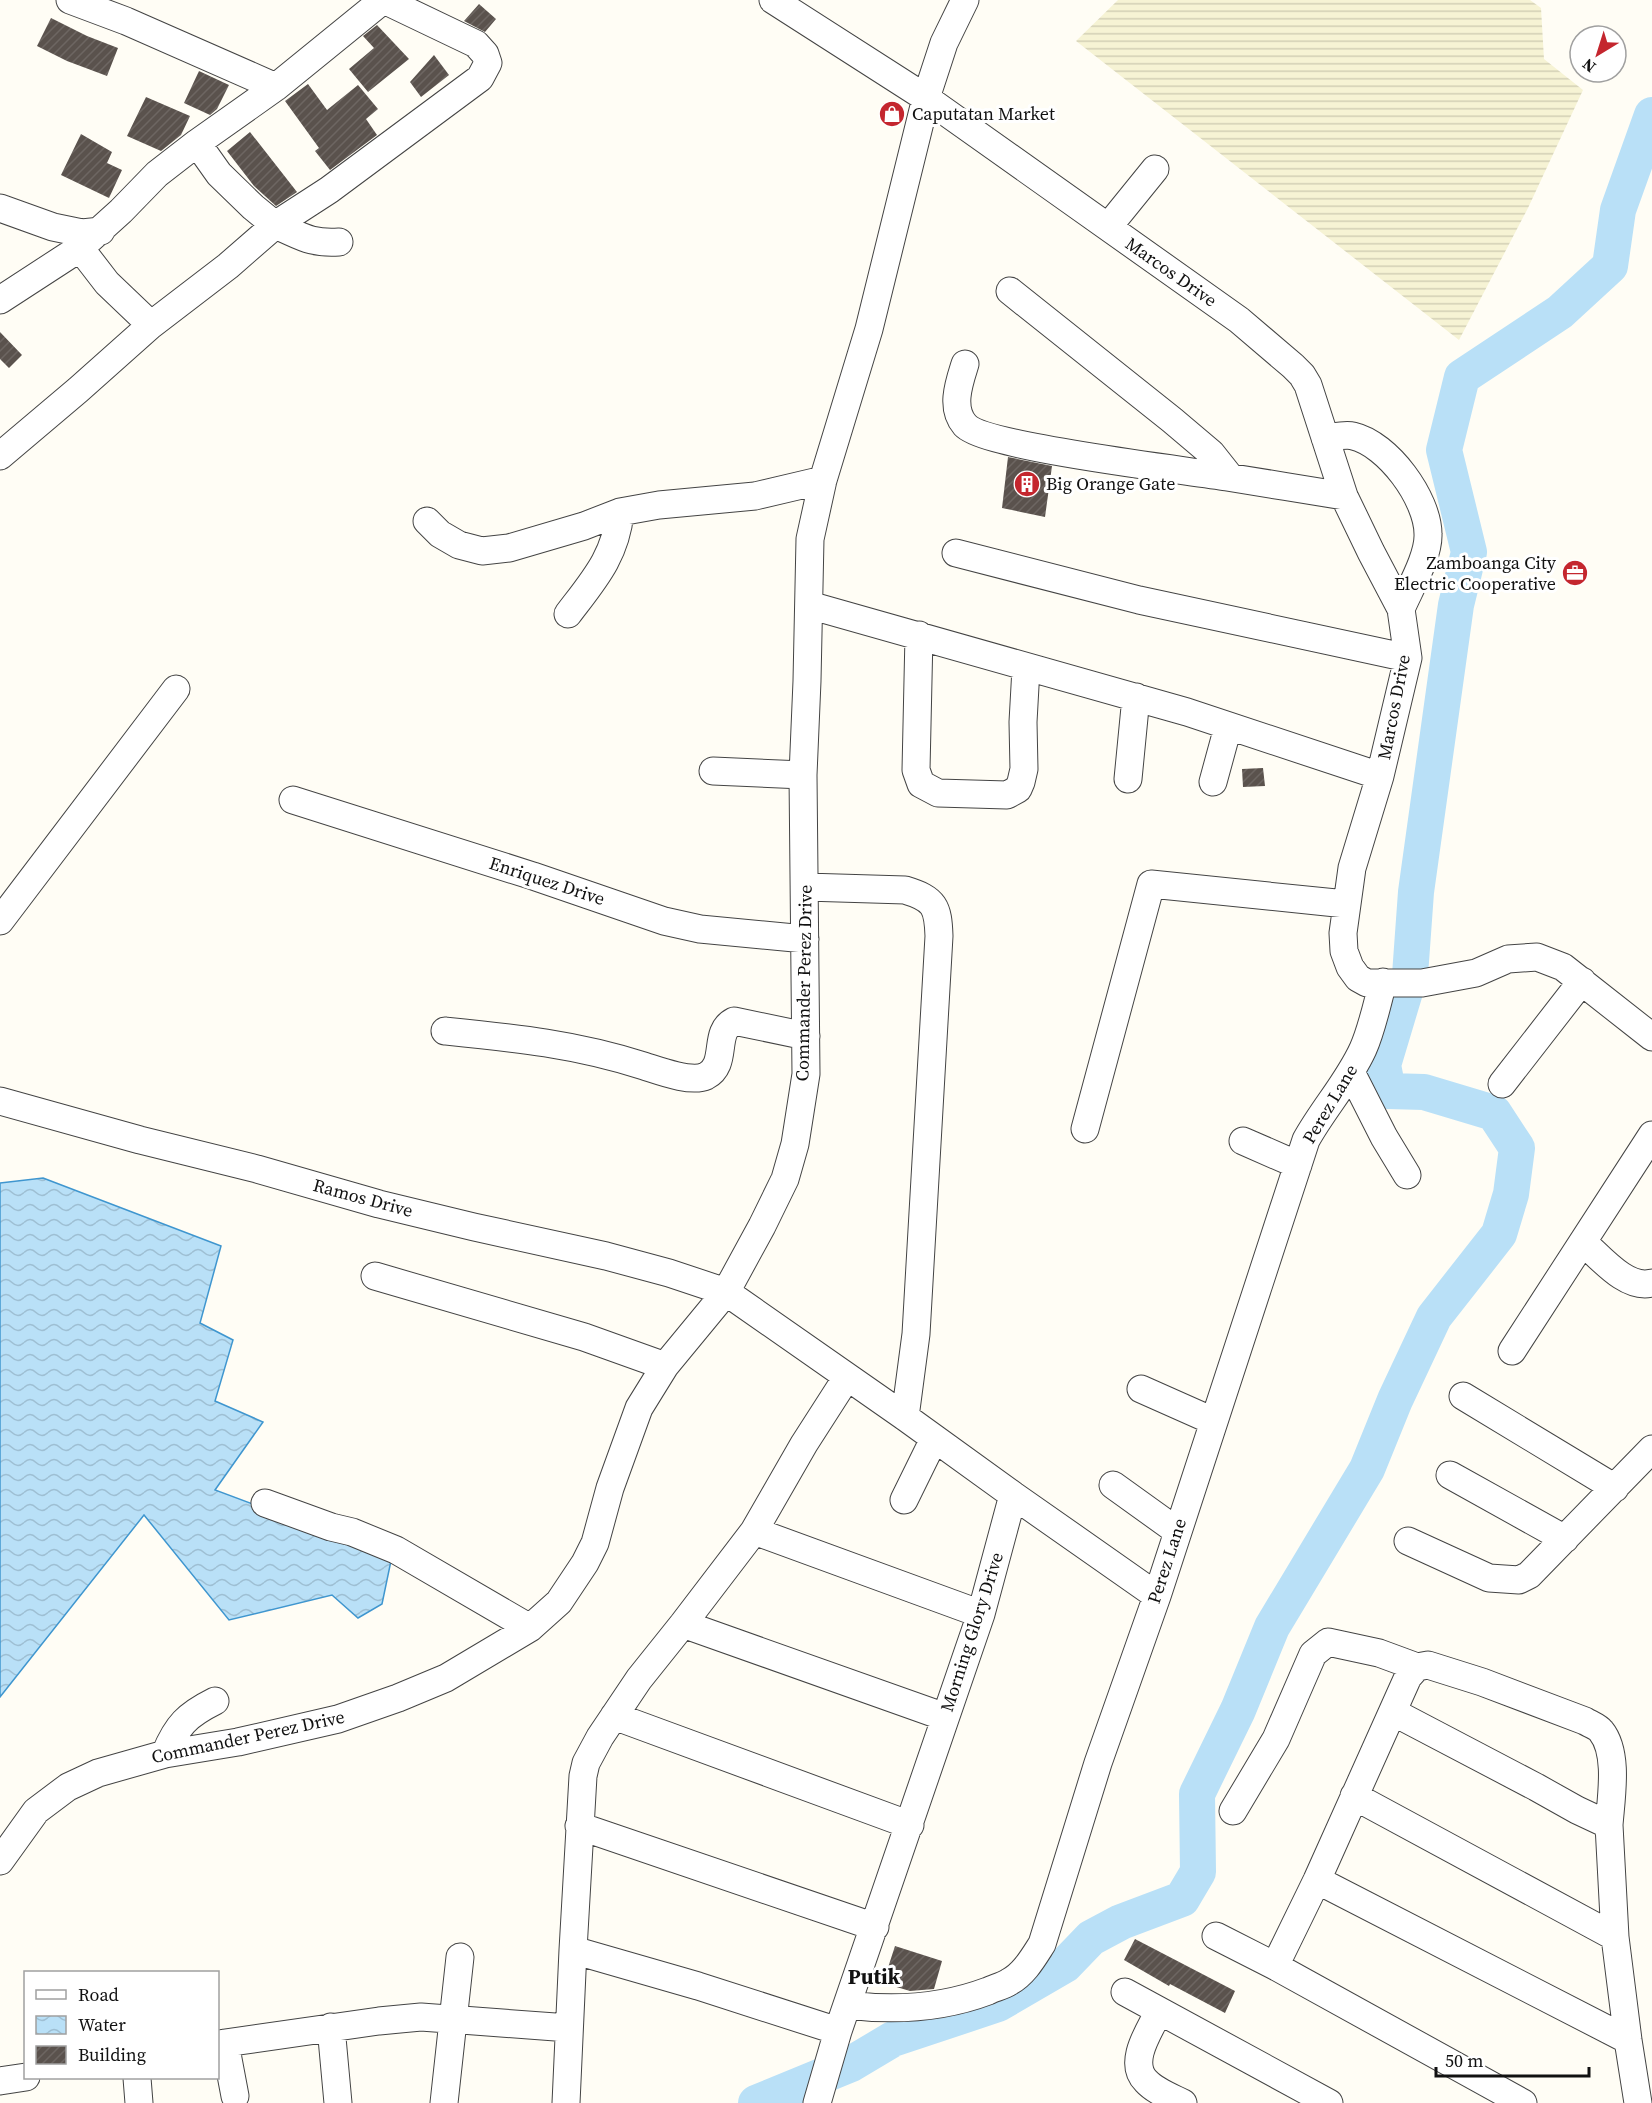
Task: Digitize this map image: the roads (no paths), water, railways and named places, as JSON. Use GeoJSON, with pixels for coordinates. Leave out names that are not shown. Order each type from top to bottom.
{"type":"FeatureCollection","features":[{"type":"Feature","properties":{"kind":"street"},"geometry":{"type":"LineString","coordinates":[[70,0],[126,21],[276,87]]}},
{"type":"Feature","properties":{"kind":"street"},"geometry":{"type":"LineString","coordinates":[[0,300],[90,239],[157,174],[276,87],[384,0],[476,44],[485,54],[488,63],[480,78],[328,190],[274,225],[228,266],[151,325],[0,456]]}},
{"type":"Feature","properties":{"kind":"street","name":"Commander Perez Drive"},"geometry":{"type":"LineString","coordinates":[[0,1861],[36,1812],[68,1787],[98,1773],[165,1754],[238,1742],[338,1719],[398,1698],[446,1677],[531,1628],[559,1602],[585,1563],[595,1543],[610,1488],[639,1408],[665,1365],[726,1292],[785,1179],[795,1144],[806,1074],[806,887],[803,775],[810,539],[823,480],[868,329],[926,98],[944,43],[965,0]]}},
{"type":"Feature","properties":{"kind":"street","name":"Marcos Drive"},"geometry":{"type":"LineString","coordinates":[[786,4],[926,98],[1239,320],[1293,366],[1308,385],[1344,496],[1401,609],[1408,658],[1380,776],[1352,868],[1346,904],[1344,951],[1350,967],[1358,978],[1366,982],[1422,983],[1476,972],[1508,959],[1537,957],[1563,967],[1652,1037]]}},
{"type":"Feature","properties":{"kind":"street"},"geometry":{"type":"LineString","coordinates":[[197,143],[219,174],[274,225],[310,241],[339,242]]}},
{"type":"Feature","properties":{"kind":"street"},"geometry":{"type":"LineString","coordinates":[[1108,227],[1155,169]]}},
{"type":"Feature","properties":{"kind":"street"},"geometry":{"type":"LineString","coordinates":[[0,208],[53,227],[82,233],[90,239],[107,283],[151,325]]}},
{"type":"Feature","properties":{"kind":"street"},"geometry":{"type":"LineString","coordinates":[[1010,291],[1210,453],[1230,477]]}},
{"type":"Feature","properties":{"kind":"street"},"geometry":{"type":"LineString","coordinates":[[965,364],[958,386],[957,405],[966,426],[979,434],[1059,451],[1344,496]]}},
{"type":"Feature","properties":{"kind":"street"},"geometry":{"type":"LineString","coordinates":[[1325,438],[1351,435],[1366,440],[1378,448],[1412,486],[1425,513],[1429,536],[1424,555],[1401,609]]}},
{"type":"Feature","properties":{"kind":"street"},"geometry":{"type":"LineString","coordinates":[[427,521],[440,534],[459,545],[482,551],[508,548],[584,526],[620,512],[659,505],[755,496],[823,480]]}},
{"type":"Feature","properties":{"kind":"street"},"geometry":{"type":"LineString","coordinates":[[568,615],[608,560],[619,528],[620,512]]}},
{"type":"Feature","properties":{"kind":"street"},"geometry":{"type":"LineString","coordinates":[[956,553],[1138,600],[1408,658]]}},
{"type":"Feature","properties":{"kind":"street"},"geometry":{"type":"LineString","coordinates":[[809,605],[919,635],[1026,668],[1136,697],[1380,776]]}},
{"type":"Feature","properties":{"kind":"street"},"geometry":{"type":"LineString","coordinates":[[919,635],[916,770],[921,784],[938,793],[1007,795],[1017,789],[1022,782],[1026,668]]}},
{"type":"Feature","properties":{"kind":"street"},"geometry":{"type":"LineString","coordinates":[[0,921],[176,689]]}},
{"type":"Feature","properties":{"kind":"street"},"geometry":{"type":"LineString","coordinates":[[1128,779],[1136,697]]}},
{"type":"Feature","properties":{"kind":"street"},"geometry":{"type":"LineString","coordinates":[[1213,783],[1228,727]]}},
{"type":"Feature","properties":{"kind":"street"},"geometry":{"type":"LineString","coordinates":[[713,771],[803,775]]}},
{"type":"Feature","properties":{"kind":"street","name":"Enriquez Drive"},"geometry":{"type":"LineString","coordinates":[[293,800],[533,876],[664,921],[700,929],[805,939]]}},
{"type":"Feature","properties":{"kind":"street"},"geometry":{"type":"LineString","coordinates":[[1085,1129],[1151,884],[1346,904]]}},
{"type":"Feature","properties":{"kind":"street"},"geometry":{"type":"LineString","coordinates":[[806,887],[905,890],[921,894],[932,902],[938,915],[939,936],[916,1334],[905,1417]]}},
{"type":"Feature","properties":{"kind":"street"},"geometry":{"type":"LineString","coordinates":[[1502,1084],[1582,981]]}},
{"type":"Feature","properties":{"kind":"street","name":"Perez Lane"},"geometry":{"type":"LineString","coordinates":[[847,2005],[922,2007],[969,1998],[1010,1982],[1030,1964],[1042,1944],[1098,1762],[1157,1596],[1306,1140],[1351,1072],[1364,1048],[1388,982]]}},
{"type":"Feature","properties":{"kind":"street"},"geometry":{"type":"LineString","coordinates":[[445,1031],[537,1040],[607,1054],[683,1077],[698,1078],[705,1076],[717,1065],[725,1029],[734,1022],[806,1036]]}},
{"type":"Feature","properties":{"kind":"street"},"geometry":{"type":"LineString","coordinates":[[1351,1072],[1384,1137],[1407,1175]]}},
{"type":"Feature","properties":{"kind":"street","name":"Ramos Drive"},"geometry":{"type":"LineString","coordinates":[[0,1101],[389,1206],[484,1230],[606,1256],[669,1273],[726,1292]]}},
{"type":"Feature","properties":{"kind":"street"},"geometry":{"type":"LineString","coordinates":[[1512,1351],[1652,1135]]}},
{"type":"Feature","properties":{"kind":"street"},"geometry":{"type":"LineString","coordinates":[[1243,1141],[1298,1165]]}},
{"type":"Feature","properties":{"kind":"street"},"geometry":{"type":"LineString","coordinates":[[1583,1242],[1627,1280],[1641,1286],[1652,1283]]}},
{"type":"Feature","properties":{"kind":"street"},"geometry":{"type":"LineString","coordinates":[[375,1276],[584,1337],[665,1365]]}},
{"type":"Feature","properties":{"kind":"street"},"geometry":{"type":"LineString","coordinates":[[726,1292],[1157,1596]]}},
{"type":"Feature","properties":{"kind":"street"},"geometry":{"type":"LineString","coordinates":[[566,2103],[579,1826],[586,1763],[600,1737],[639,1679],[754,1531],[804,1444],[847,1377]]}},
{"type":"Feature","properties":{"kind":"street"},"geometry":{"type":"LineString","coordinates":[[1141,1389],[1213,1421]]}},
{"type":"Feature","properties":{"kind":"street"},"geometry":{"type":"LineString","coordinates":[[1463,1396],[1615,1488]]}},
{"type":"Feature","properties":{"kind":"street"},"geometry":{"type":"LineString","coordinates":[[904,1500],[934,1438]]}},
{"type":"Feature","properties":{"kind":"street"},"geometry":{"type":"LineString","coordinates":[[1408,1541],[1489,1578],[1519,1580],[1529,1575],[1652,1449]]}},
{"type":"Feature","properties":{"kind":"street"},"geometry":{"type":"LineString","coordinates":[[1450,1475],[1565,1539]]}},
{"type":"Feature","properties":{"kind":"street"},"geometry":{"type":"LineString","coordinates":[[1113,1485],[1177,1531]]}},
{"type":"Feature","properties":{"kind":"street","name":"Morning Glory Drive"},"geometry":{"type":"LineString","coordinates":[[819,2098],[838,2031],[981,1614],[1013,1495]]}},
{"type":"Feature","properties":{"kind":"street"},"geometry":{"type":"LineString","coordinates":[[264,1503],[331,1527],[352,1532],[396,1550],[531,1628]]}},
{"type":"Feature","properties":{"kind":"street"},"geometry":{"type":"LineString","coordinates":[[754,1531],[981,1614]]}},
{"type":"Feature","properties":{"kind":"street"},"geometry":{"type":"LineString","coordinates":[[683,1624],[945,1717]]}},
{"type":"Feature","properties":{"kind":"street"},"geometry":{"type":"LineString","coordinates":[[1233,1811],[1276,1739],[1314,1654],[1328,1642],[1379,1653],[1417,1667],[1428,1665],[1482,1682],[1585,1721],[1600,1730],[1610,1746],[1612,1763],[1609,1825],[1615,1937],[1638,2103]]}},
{"type":"Feature","properties":{"kind":"street"},"geometry":{"type":"LineString","coordinates":[[1275,1966],[1317,1880],[1408,1677],[1417,1667]]}},
{"type":"Feature","properties":{"kind":"street"},"geometry":{"type":"LineString","coordinates":[[165,1754],[181,1723],[194,1712],[215,1701]]}},
{"type":"Feature","properties":{"kind":"street"},"geometry":{"type":"LineString","coordinates":[[1393,1712],[1609,1825]]}},
{"type":"Feature","properties":{"kind":"street"},"geometry":{"type":"LineString","coordinates":[[614,1716],[910,1825]]}},
{"type":"Feature","properties":{"kind":"street"},"geometry":{"type":"LineString","coordinates":[[1354,1796],[1615,1937]]}},
{"type":"Feature","properties":{"kind":"street"},"geometry":{"type":"LineString","coordinates":[[579,1826],[875,1927]]}},
{"type":"Feature","properties":{"kind":"street"},"geometry":{"type":"LineString","coordinates":[[1317,1880],[1628,2040]]}},
{"type":"Feature","properties":{"kind":"street"},"geometry":{"type":"LineString","coordinates":[[1216,1936],[1275,1966],[1523,2103]]}},
{"type":"Feature","properties":{"kind":"street"},"geometry":{"type":"LineString","coordinates":[[573,1950],[698,1986],[838,2031]]}},
{"type":"Feature","properties":{"kind":"street"},"geometry":{"type":"LineString","coordinates":[[444,2103],[460,1957]]}},
{"type":"Feature","properties":{"kind":"street"},"geometry":{"type":"LineString","coordinates":[[1125,1992],[1329,2103]]}},
{"type":"Feature","properties":{"kind":"street"},"geometry":{"type":"LineString","coordinates":[[1159,2011],[1139,2058],[1138,2068],[1146,2081],[1183,2103]]}},
{"type":"Feature","properties":{"kind":"street"},"geometry":{"type":"LineString","coordinates":[[235,2096],[221,2043],[421,2016],[569,2028]]}},
{"type":"Feature","properties":{"kind":"street"},"geometry":{"type":"LineString","coordinates":[[331,2027],[338,2103]]}},
{"type":"Feature","properties":{"kind":"street"},"geometry":{"type":"LineString","coordinates":[[0,2081],[24,2077]]}},
{"type":"Feature","properties":{"kind":"street"},"geometry":{"type":"LineString","coordinates":[[137,2079],[139,2103]]}},
{"type":"Feature","properties":{"kind":"water"},"geometry":{"type":"Polygon","coordinates":[[[43,1178],[221,1246],[200,1323],[233,1340],[215,1401],[263,1422],[215,1490],[392,1556],[382,1604],[358,1618],[332,1595],[229,1620],[144,1515],[0,1697],[0,1183],[43,1178]]]}},
{"type":"Feature","properties":{"kind":"waterway"},"geometry":{"type":"LineString","coordinates":[[756,2103],[851,2064],[893,2039],[998,2004],[1065,1965],[1091,1938],[1121,1922],[1182,1899],[1198,1872],[1197,1794],[1238,1710],[1272,1627],[1367,1469],[1395,1400],[1434,1317],[1499,1234],[1511,1194],[1517,1148],[1494,1113],[1424,1092],[1388,1091],[1383,1065],[1410,975],[1416,892],[1456,605],[1469,552],[1444,450],[1462,377],[1560,312],[1610,266],[1618,210],[1652,115]]}},
{"type":"Feature","properties":{"kind":"place","name":"Caputatan Market"},"geometry":{"type":"Point","coordinates":[892,114]}},
{"type":"Feature","properties":{"kind":"place","name":"Big Orange Gate"},"geometry":{"type":"Point","coordinates":[1027,484]}},
{"type":"Feature","properties":{"kind":"place","name":"Zamboanga City Electric Cooperative"},"geometry":{"type":"Point","coordinates":[1575,573]}},
{"type":"Feature","properties":{"kind":"district","name":"Putik"},"geometry":{"type":"Point","coordinates":[874,1977]}}]}
